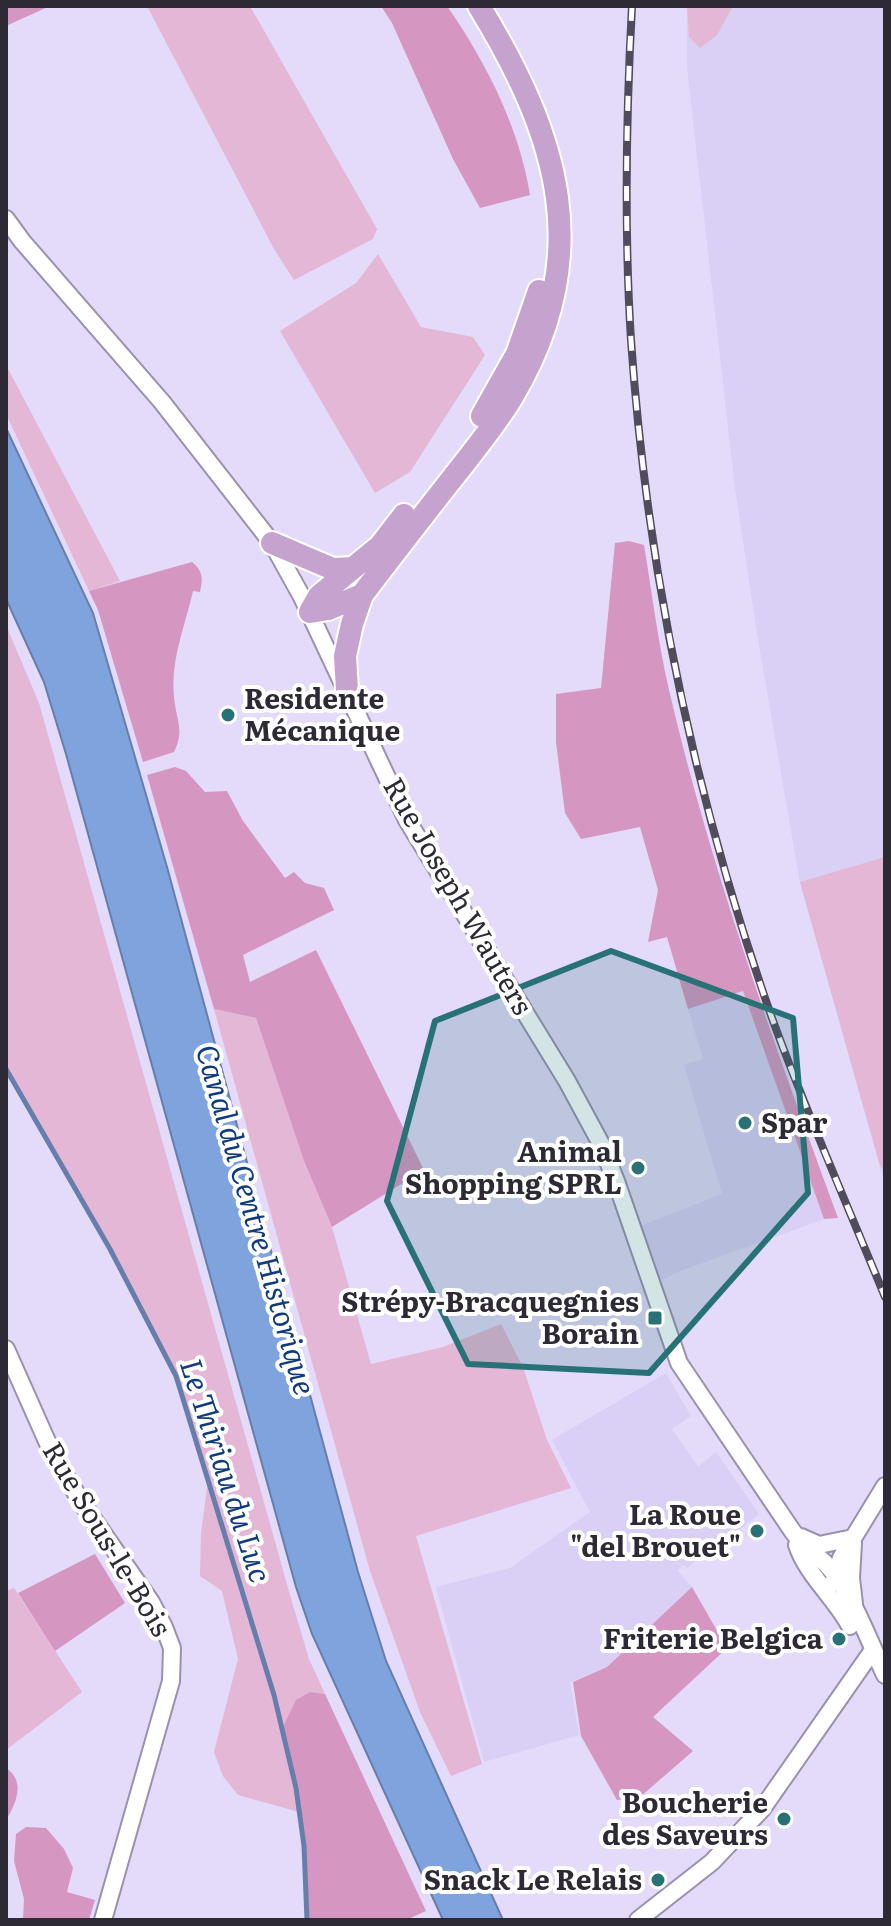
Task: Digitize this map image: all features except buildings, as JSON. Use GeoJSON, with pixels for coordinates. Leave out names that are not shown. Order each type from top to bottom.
{"type":"FeatureCollection","features":[{"type":"Feature","properties":{"kind":"highway"},"geometry":{"type":"LineString","coordinates":[[310,612],[319,596],[380,546],[477,424],[517,354],[540,289],[546,228],[538,162],[509,89],[461,6]]}},
{"type":"Feature","properties":{"kind":"highway"},"geometry":{"type":"LineString","coordinates":[[347,690],[345,656],[362,595],[511,398],[531,362],[554,294],[560,231],[551,159],[521,84],[479,6]]}},
{"type":"Feature","properties":{"kind":"highway"},"geometry":{"type":"LineString","coordinates":[[272,543],[333,569],[353,568]]}},
{"type":"Feature","properties":{"kind":"highway"},"geometry":{"type":"LineString","coordinates":[[310,612],[328,609],[362,595]]}},
{"type":"Feature","properties":{"kind":"street","name":"Rue Joseph Wauters"},"geometry":{"type":"LineString","coordinates":[[6,219],[162,402],[272,543],[310,612],[407,820],[567,1081],[600,1142],[679,1363],[793,1532]]}},
{"type":"Feature","properties":{"kind":"street","name":"Rue Sous-le-Bois"},"geometry":{"type":"LineString","coordinates":[[6,1349],[54,1457],[151,1602],[172,1648],[171,1681],[103,1920]]}},
{"type":"Feature","properties":{"kind":"street"},"geometry":{"type":"LineString","coordinates":[[832,1596],[841,1558],[885,1486]]}},
{"type":"Feature","properties":{"kind":"street"},"geometry":{"type":"LineString","coordinates":[[793,1532],[799,1551],[870,1654]]}},
{"type":"Feature","properties":{"kind":"street"},"geometry":{"type":"LineString","coordinates":[[793,1532],[841,1558],[851,1578],[856,1614]]}},
{"type":"Feature","properties":{"kind":"street"},"geometry":{"type":"LineString","coordinates":[[793,1532],[808,1550],[841,1558]]}},
{"type":"Feature","properties":{"kind":"street"},"geometry":{"type":"LineString","coordinates":[[799,1551],[841,1558]]}},
{"type":"Feature","properties":{"kind":"street"},"geometry":{"type":"LineString","coordinates":[[841,1558],[870,1654],[880,1678],[885,1678]]}},
{"type":"Feature","properties":{"kind":"street"},"geometry":{"type":"LineString","coordinates":[[638,1920],[712,1862],[762,1809],[870,1654]]}},
{"type":"Feature","properties":{"kind":"highlighted area"},"geometry":{"type":"Polygon","coordinates":[[[611,951],[793,1018],[808,1193],[649,1373],[468,1364],[387,1201],[435,1021],[611,951]]]}},
{"type":"Feature","properties":{"kind":"shaded area"},"geometry":{"type":"Polygon","coordinates":[[[6,6],[50,6],[6,26],[6,6]]]}},
{"type":"Feature","properties":{"kind":"shaded area"},"geometry":{"type":"Polygon","coordinates":[[[147,6],[250,6],[377,229],[373,239],[294,280],[274,249],[147,6]]]}},
{"type":"Feature","properties":{"kind":"shaded area"},"geometry":{"type":"Polygon","coordinates":[[[381,6],[447,6],[488,72],[499,96],[518,145],[530,195],[480,208],[453,159],[392,23],[381,6]]]}},
{"type":"Feature","properties":{"kind":"shaded area"},"geometry":{"type":"Polygon","coordinates":[[[687,6],[885,6],[885,1185],[800,883],[757,633],[735,488],[687,68],[687,6]]]}},
{"type":"Feature","properties":{"kind":"shaded area"},"geometry":{"type":"Polygon","coordinates":[[[687,6],[733,6],[717,35],[700,48],[689,37],[687,6]]]}},
{"type":"Feature","properties":{"kind":"shaded area"},"geometry":{"type":"Polygon","coordinates":[[[378,254],[421,327],[473,337],[485,355],[410,472],[375,493],[280,331],[356,283],[378,254]]]}},
{"type":"Feature","properties":{"kind":"shaded area"},"geometry":{"type":"Polygon","coordinates":[[[6,365],[120,581],[89,591],[6,414],[6,365]]]}},
{"type":"Feature","properties":{"kind":"shaded area"},"geometry":{"type":"Polygon","coordinates":[[[629,541],[644,545],[665,672],[704,824],[767,1022],[838,1218],[824,1219],[743,991],[688,1009],[667,937],[648,942],[658,890],[640,827],[581,839],[565,813],[556,742],[556,694],[601,688],[615,543],[629,541]]]}},
{"type":"Feature","properties":{"kind":"shaded area"},"geometry":{"type":"Polygon","coordinates":[[[192,562],[200,572],[202,583],[200,592],[193,591],[176,657],[173,684],[179,731],[177,744],[174,752],[143,762],[98,610],[89,591],[192,562]]]}},
{"type":"Feature","properties":{"kind":"shaded area"},"geometry":{"type":"Polygon","coordinates":[[[6,625],[39,703],[292,1602],[309,1659],[325,1694],[310,1692],[296,1788],[299,1812],[238,1795],[223,1776],[214,1752],[238,1659],[222,1591],[200,1576],[201,1534],[208,1480],[176,1376],[110,1249],[6,1069],[6,625]]]}},
{"type":"Feature","properties":{"kind":"shaded area"},"geometry":{"type":"Polygon","coordinates":[[[175,767],[186,771],[205,792],[227,791],[243,821],[285,878],[294,872],[305,883],[324,888],[334,910],[243,955],[250,982],[316,950],[424,1170],[332,1227],[304,1161],[256,1018],[214,1009],[147,775],[175,767]]]}},
{"type":"Feature","properties":{"kind":"shaded area"},"geometry":{"type":"Polygon","coordinates":[[[885,857],[885,1174],[879,1162],[800,882],[885,857]]]}},
{"type":"Feature","properties":{"kind":"shaded area"},"geometry":{"type":"Polygon","coordinates":[[[743,990],[824,1219],[652,1284],[633,1229],[722,1194],[684,1065],[703,1059],[688,1009],[743,990]]]}},
{"type":"Feature","properties":{"kind":"shaded area"},"geometry":{"type":"Polygon","coordinates":[[[214,1009],[256,1018],[304,1161],[332,1227],[371,1364],[443,1347],[501,1324],[523,1367],[547,1440],[571,1488],[416,1536],[482,1764],[451,1776],[420,1712],[370,1571],[214,1009]]]}},
{"type":"Feature","properties":{"kind":"shaded area"},"geometry":{"type":"Polygon","coordinates":[[[666,1373],[691,1416],[672,1429],[698,1467],[716,1452],[759,1514],[699,1561],[677,1570],[692,1587],[607,1667],[570,1682],[579,1735],[484,1762],[436,1587],[510,1568],[590,1512],[552,1440],[666,1373]]]}},
{"type":"Feature","properties":{"kind":"shaded area"},"geometry":{"type":"Polygon","coordinates":[[[95,1554],[125,1603],[55,1651],[18,1593],[95,1554]]]}},
{"type":"Feature","properties":{"kind":"shaded area"},"geometry":{"type":"Polygon","coordinates":[[[692,1587],[727,1648],[653,1717],[693,1751],[640,1797],[617,1800],[581,1736],[573,1682],[607,1667],[692,1587]]]}},
{"type":"Feature","properties":{"kind":"shaded area"},"geometry":{"type":"Polygon","coordinates":[[[14,1588],[82,1692],[6,1750],[6,1591],[14,1588]]]}},
{"type":"Feature","properties":{"kind":"shaded area"},"geometry":{"type":"Polygon","coordinates":[[[310,1692],[325,1694],[426,1911],[406,1920],[307,1920],[304,1846],[296,1788],[282,1729],[296,1700],[310,1692]]]}},
{"type":"Feature","properties":{"kind":"shaded area"},"geometry":{"type":"Polygon","coordinates":[[[6,1768],[16,1779],[17,1793],[6,1820],[6,1768]]]}},
{"type":"Feature","properties":{"kind":"shaded area"},"geometry":{"type":"Polygon","coordinates":[[[26,1827],[46,1828],[64,1849],[73,1868],[67,1892],[95,1900],[89,1920],[23,1920],[24,1899],[14,1861],[16,1834],[26,1827]]]}},
{"type":"Feature","properties":{"kind":"water","name":"Canal du Centre Historique"},"geometry":{"type":"Polygon","coordinates":[[[6,428],[93,613],[167,867],[358,1572],[386,1661],[503,1920],[443,1920],[312,1634],[296,1587],[66,754],[44,682],[6,599],[6,428]]]}},
{"type":"Feature","properties":{"kind":"waterway","name":"Le Thiriau du Luc"},"geometry":{"type":"LineString","coordinates":[[6,1069],[110,1249],[176,1376],[274,1695],[296,1788],[304,1846],[307,1920]]}},
{"type":"Feature","properties":{"kind":"railway"},"geometry":{"type":"LineString","coordinates":[[632,6],[627,173],[631,340],[638,426],[662,598],[698,768],[744,936],[813,1123],[885,1297]]}},
{"type":"Feature","properties":{"kind":"place","name":"Residente Mécanique"},"geometry":{"type":"Point","coordinates":[228,715]}},
{"type":"Feature","properties":{"kind":"place","name":"Spar"},"geometry":{"type":"Point","coordinates":[745,1123]}},
{"type":"Feature","properties":{"kind":"place","name":"Animal Shopping SPRL"},"geometry":{"type":"Point","coordinates":[638,1168]}},
{"type":"Feature","properties":{"kind":"place","name":"Strépy-Bracquegnies Borain"},"geometry":{"type":"Point","coordinates":[655,1318]}},
{"type":"Feature","properties":{"kind":"place","name":"La Roue \"del Brouet\""},"geometry":{"type":"Point","coordinates":[757,1531]}},
{"type":"Feature","properties":{"kind":"place","name":"Friterie Belgica"},"geometry":{"type":"Point","coordinates":[839,1639]}},
{"type":"Feature","properties":{"kind":"place","name":"Boucherie des Saveurs"},"geometry":{"type":"Point","coordinates":[784,1819]}},
{"type":"Feature","properties":{"kind":"place","name":"Snack Le Relais"},"geometry":{"type":"Point","coordinates":[658,1880]}}]}
